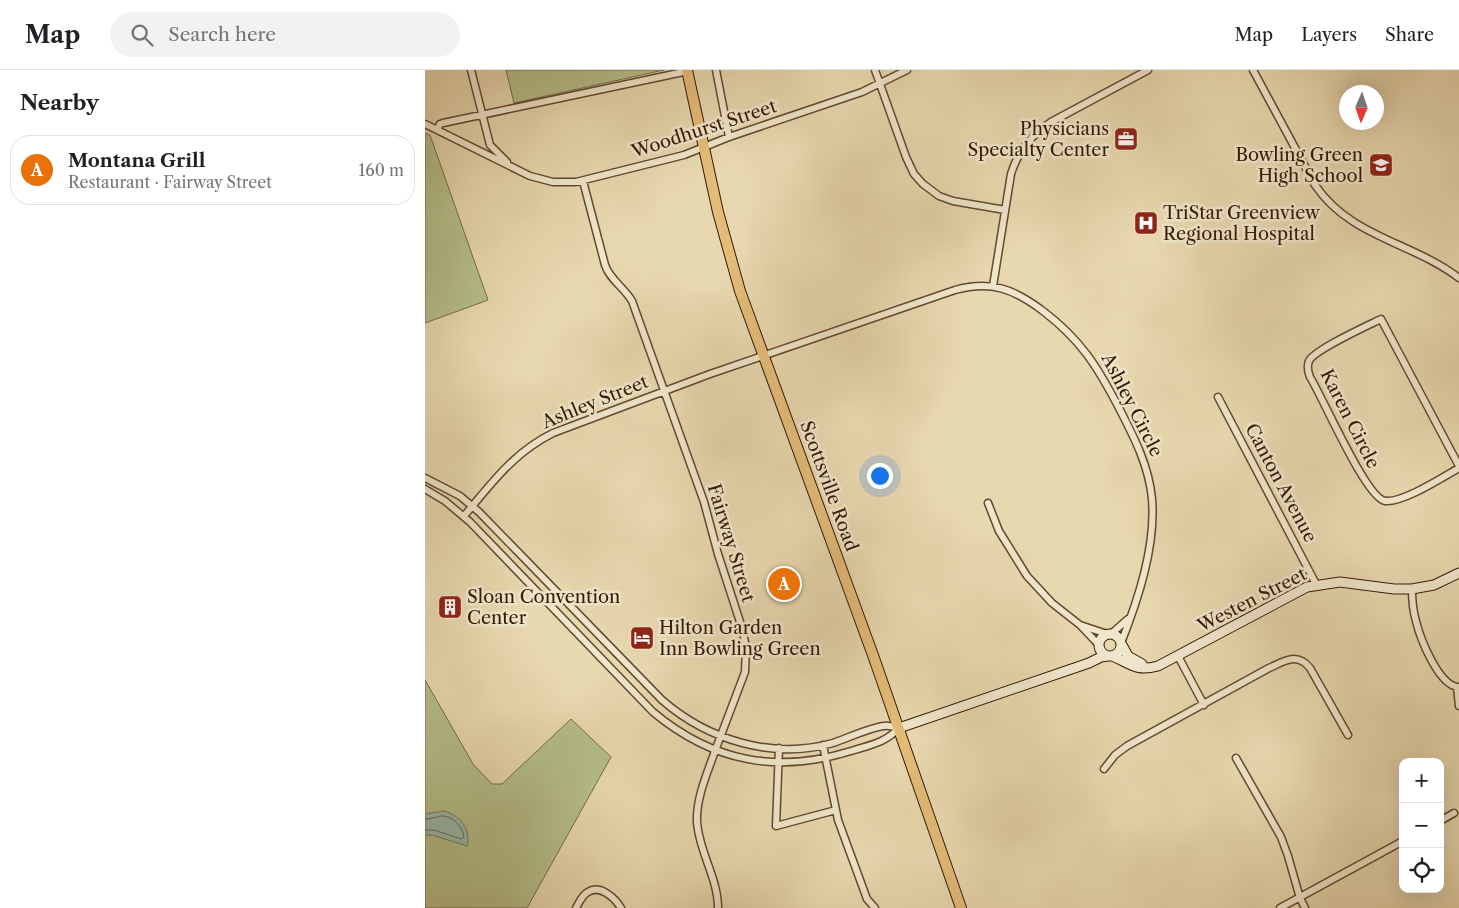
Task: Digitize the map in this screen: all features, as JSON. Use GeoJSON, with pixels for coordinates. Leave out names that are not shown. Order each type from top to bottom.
{"type":"FeatureCollection","features":[{"type":"Feature","properties":{"kind":"main road","name":"Scottsville Road"},"geometry":{"type":"LineString","coordinates":[[688,71],[729,256],[763,356],[899,728],[961,908]]}},
{"type":"Feature","properties":{"kind":"street"},"geometry":{"type":"LineString","coordinates":[[471,70],[481,115],[490,144],[514,168]]}},
{"type":"Feature","properties":{"kind":"street"},"geometry":{"type":"LineString","coordinates":[[715,70],[729,136]]}},
{"type":"Feature","properties":{"kind":"street"},"geometry":{"type":"LineString","coordinates":[[875,70],[905,158],[914,174],[923,184],[939,196],[953,201],[1005,210]]}},
{"type":"Feature","properties":{"kind":"street","name":"Woodhurst Street"},"geometry":{"type":"LineString","coordinates":[[425,124],[538,179],[568,183],[684,156],[729,136],[825,105],[879,85],[907,70]]}},
{"type":"Feature","properties":{"kind":"street"},"geometry":{"type":"LineString","coordinates":[[993,286],[1014,166],[1031,138],[1051,122],[1148,70]]}},
{"type":"Feature","properties":{"kind":"street"},"geometry":{"type":"LineString","coordinates":[[1253,70],[1315,185],[1327,202],[1342,215],[1358,225],[1436,263],[1459,278]]}},
{"type":"Feature","properties":{"kind":"street"},"geometry":{"type":"LineString","coordinates":[[437,130],[443,123],[688,71]]}},
{"type":"Feature","properties":{"kind":"street","name":"Fairway Street"},"geometry":{"type":"LineString","coordinates":[[583,181],[608,273],[625,290],[631,301],[704,502],[746,647],[745,672],[716,750],[700,800],[697,822],[700,838],[716,887],[718,908]]}},
{"type":"Feature","properties":{"kind":"street","name":"Ashley Circle"},"geometry":{"type":"LineString","coordinates":[[763,356],[955,290],[973,286],[993,286],[1006,289],[1021,296],[1059,323],[1081,345],[1108,387],[1144,460],[1152,499],[1152,527],[1139,590],[1121,644]]}},
{"type":"Feature","properties":{"kind":"street","name":"Karen Circle"},"geometry":{"type":"LineString","coordinates":[[1381,319],[1459,467],[1407,496],[1389,501],[1379,498],[1363,479],[1310,377],[1309,362],[1317,353],[1381,319]]}},
{"type":"Feature","properties":{"kind":"street","name":"Ashley Street"},"geometry":{"type":"LineString","coordinates":[[464,516],[504,468],[532,444],[575,424],[763,356]]}},
{"type":"Feature","properties":{"kind":"street","name":"Canton Avenue"},"geometry":{"type":"LineString","coordinates":[[1218,397],[1316,584]]}},
{"type":"Feature","properties":{"kind":"street"},"geometry":{"type":"LineString","coordinates":[[425,478],[449,490],[472,506],[511,542],[661,700],[689,721],[721,736],[751,745],[779,748],[823,745],[885,725],[899,728]]}},
{"type":"Feature","properties":{"kind":"street"},"geometry":{"type":"LineString","coordinates":[[425,489],[445,500],[464,516],[649,708],[680,732],[716,750],[745,758],[779,763],[826,759],[890,738],[899,728],[1101,657],[1118,654],[1121,644]]}},
{"type":"Feature","properties":{"kind":"street"},"geometry":{"type":"LineString","coordinates":[[988,503],[999,531],[1027,576],[1052,603],[1080,626],[1099,645],[1101,652],[1138,669],[1145,670],[1151,668]]}},
{"type":"Feature","properties":{"kind":"street","name":"Westen Street"},"geometry":{"type":"LineString","coordinates":[[1151,668],[1178,656],[1281,600],[1316,584],[1341,582],[1412,590],[1434,585],[1459,573]]}},
{"type":"Feature","properties":{"kind":"street"},"geometry":{"type":"LineString","coordinates":[[1412,590],[1416,622],[1423,642],[1442,677],[1450,685],[1458,687],[1459,706]]}},
{"type":"Feature","properties":{"kind":"street","name":"Ashley Circle"},"geometry":{"type":"LineString","coordinates":[[1109,634],[1129,618]]}},
{"type":"Feature","properties":{"kind":"street"},"geometry":{"type":"LineString","coordinates":[[1080,626],[1118,636],[1127,656],[1151,668]]}},
{"type":"Feature","properties":{"kind":"street"},"geometry":{"type":"LineString","coordinates":[[1079,666],[1099,645],[1101,638],[1109,634]]}},
{"type":"Feature","properties":{"kind":"street"},"geometry":{"type":"LineString","coordinates":[[1178,656],[1204,705]]}},
{"type":"Feature","properties":{"kind":"street"},"geometry":{"type":"LineString","coordinates":[[1104,769],[1115,755],[1127,746],[1283,661],[1298,659],[1304,662],[1348,735]]}},
{"type":"Feature","properties":{"kind":"street"},"geometry":{"type":"LineString","coordinates":[[823,745],[838,820],[867,899],[875,908]]}},
{"type":"Feature","properties":{"kind":"street"},"geometry":{"type":"LineString","coordinates":[[779,748],[776,826],[836,810]]}},
{"type":"Feature","properties":{"kind":"street"},"geometry":{"type":"LineString","coordinates":[[1236,758],[1281,837],[1300,898],[1305,908]]}},
{"type":"Feature","properties":{"kind":"street"},"geometry":{"type":"LineString","coordinates":[[1444,818],[1454,813]]}},
{"type":"Feature","properties":{"kind":"street"},"geometry":{"type":"LineString","coordinates":[[1280,908],[1399,843]]}},
{"type":"Feature","properties":{"kind":"street"},"geometry":{"type":"LineString","coordinates":[[575,908],[585,894],[589,891],[597,890],[611,896],[621,908]]}},
{"type":"Feature","properties":{"kind":"green space"},"geometry":{"type":"Polygon","coordinates":[[[506,70],[664,70],[514,103],[506,70]]]}},
{"type":"Feature","properties":{"kind":"green space"},"geometry":{"type":"Polygon","coordinates":[[[425,133],[430,135],[488,300],[425,323],[425,133]]]}},
{"type":"Feature","properties":{"kind":"green space"},"geometry":{"type":"Polygon","coordinates":[[[425,680],[473,764],[492,784],[502,784],[571,719],[611,757],[527,908],[425,908],[425,680]]]}},
{"type":"Feature","properties":{"kind":"water"},"geometry":{"type":"Polygon","coordinates":[[[445,811],[463,823],[468,838],[467,846],[432,835],[425,835],[425,814],[445,811]]]}},
{"type":"Feature","properties":{"kind":"place","name":"Physicians Specialty Center"},"geometry":{"type":"Point","coordinates":[1126,139]}},
{"type":"Feature","properties":{"kind":"place","name":"Bowling Green High School"},"geometry":{"type":"Point","coordinates":[1381,165]}},
{"type":"Feature","properties":{"kind":"place","name":"TriStar Greenview Regional Hospital"},"geometry":{"type":"Point","coordinates":[1146,223]}},
{"type":"Feature","properties":{"kind":"place","name":"Montana Grill"},"geometry":{"type":"Point","coordinates":[784,584]}},
{"type":"Feature","properties":{"kind":"place","name":"Sloan Convention Center"},"geometry":{"type":"Point","coordinates":[450,607]}},
{"type":"Feature","properties":{"kind":"place","name":"Hilton Garden Inn Bowling Green"},"geometry":{"type":"Point","coordinates":[642,638]}}]}
